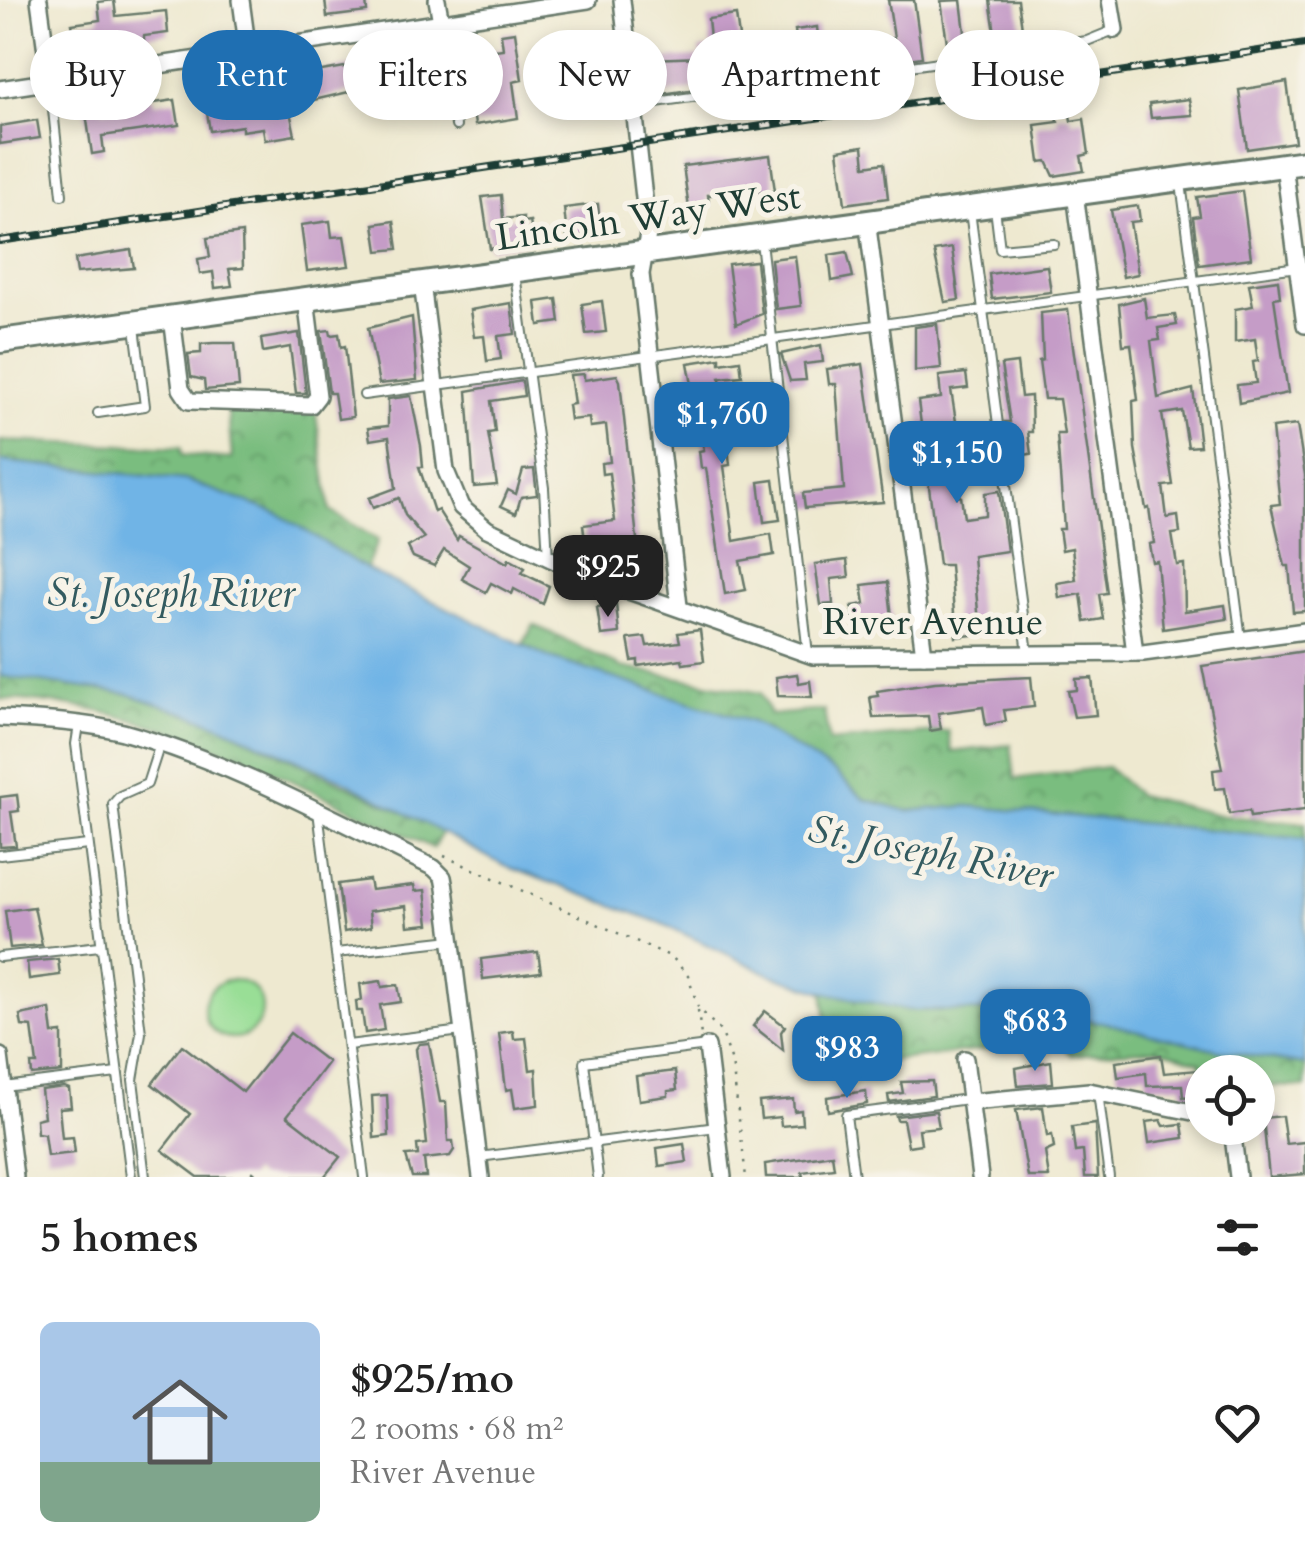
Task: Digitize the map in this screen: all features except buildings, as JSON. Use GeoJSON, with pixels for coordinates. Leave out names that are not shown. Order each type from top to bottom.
{"type":"FeatureCollection","features":[{"type":"Feature","properties":{"kind":"main road","name":"Lincoln Way West"},"geometry":{"type":"LineString","coordinates":[[0,341],[1294,164]]}},
{"type":"Feature","properties":{"kind":"street"},"geometry":{"type":"LineString","coordinates":[[38,0],[42,30]]}},
{"type":"Feature","properties":{"kind":"street"},"geometry":{"type":"LineString","coordinates":[[241,0],[245,30]]}},
{"type":"Feature","properties":{"kind":"street"},"geometry":{"type":"LineString","coordinates":[[437,0],[441,22]]}},
{"type":"Feature","properties":{"kind":"street"},"geometry":{"type":"LineString","coordinates":[[323,40],[523,5],[588,0]]}},
{"type":"Feature","properties":{"kind":"street"},"geometry":{"type":"LineString","coordinates":[[622,0],[625,30]]}},
{"type":"Feature","properties":{"kind":"street"},"geometry":{"type":"LineString","coordinates":[[1110,0],[1115,30]]}},
{"type":"Feature","properties":{"kind":"street"},"geometry":{"type":"LineString","coordinates":[[0,89],[30,84]]}},
{"type":"Feature","properties":{"kind":"street"},"geometry":{"type":"LineString","coordinates":[[636,120],[648,234],[641,274],[678,606]]}},
{"type":"Feature","properties":{"kind":"street"},"geometry":{"type":"LineString","coordinates":[[1294,164],[1305,325]]}},
{"type":"Feature","properties":{"kind":"street"},"geometry":{"type":"LineString","coordinates":[[1075,193],[1134,653]]}},
{"type":"Feature","properties":{"kind":"street"},"geometry":{"type":"LineString","coordinates":[[867,220],[924,655]]}},
{"type":"Feature","properties":{"kind":"street","name":"River Avenue"},"geometry":{"type":"LineString","coordinates":[[422,283],[446,471],[461,507],[488,529],[548,558],[808,654],[1134,653],[1305,631]]}},
{"type":"Feature","properties":{"kind":"street"},"geometry":{"type":"LineString","coordinates":[[172,317],[180,389],[188,401],[311,405],[318,396],[306,298]]}},
{"type":"Feature","properties":{"kind":"street"},"geometry":{"type":"LineString","coordinates":[[0,718],[79,724],[160,744],[318,811],[434,868],[443,877],[481,1177]]}},
{"type":"Feature","properties":{"kind":"street"},"geometry":{"type":"LineString","coordinates":[[707,1046],[723,1177]]}},
{"type":"Feature","properties":{"kind":"street"},"geometry":{"type":"LineString","coordinates":[[0,1056],[15,1177]]}},
{"type":"Feature","properties":{"kind":"street"},"geometry":{"type":"LineString","coordinates":[[965,1059],[980,1177]]}},
{"type":"Feature","properties":{"kind":"street"},"geometry":{"type":"LineString","coordinates":[[970,1101],[1069,1090],[1098,1092],[1185,1110]]}},
{"type":"Feature","properties":{"kind":"street"},"geometry":{"type":"LineString","coordinates":[[1234,1145],[1238,1177]]}},
{"type":"Feature","properties":{"kind":"lane"},"geometry":{"type":"LineString","coordinates":[[441,22],[456,126]]}},
{"type":"Feature","properties":{"kind":"lane"},"geometry":{"type":"LineString","coordinates":[[667,100],[1052,46],[1115,30]]}},
{"type":"Feature","properties":{"kind":"lane"},"geometry":{"type":"LineString","coordinates":[[54,120],[62,195]]}},
{"type":"Feature","properties":{"kind":"lane"},"geometry":{"type":"LineString","coordinates":[[1181,179],[1241,640]]}},
{"type":"Feature","properties":{"kind":"lane"},"geometry":{"type":"LineString","coordinates":[[994,204],[1000,249],[1054,244]]}},
{"type":"Feature","properties":{"kind":"lane"},"geometry":{"type":"LineString","coordinates":[[970,207],[1028,654]]}},
{"type":"Feature","properties":{"kind":"lane"},"geometry":{"type":"LineString","coordinates":[[760,236],[808,654]]}},
{"type":"Feature","properties":{"kind":"lane"},"geometry":{"type":"LineString","coordinates":[[364,395],[1301,267]]}},
{"type":"Feature","properties":{"kind":"lane"},"geometry":{"type":"LineString","coordinates":[[514,270],[550,541],[548,558]]}},
{"type":"Feature","properties":{"kind":"lane"},"geometry":{"type":"LineString","coordinates":[[98,413],[144,406],[134,322]]}},
{"type":"Feature","properties":{"kind":"lane"},"geometry":{"type":"LineString","coordinates":[[79,724],[76,744],[130,1177]]}},
{"type":"Feature","properties":{"kind":"lane"},"geometry":{"type":"LineString","coordinates":[[145,1177],[132,1080],[140,1033],[114,804],[120,796],[148,784],[160,744]]}},
{"type":"Feature","properties":{"kind":"lane"},"geometry":{"type":"LineString","coordinates":[[318,811],[364,1177]]}},
{"type":"Feature","properties":{"kind":"lane"},"geometry":{"type":"LineString","coordinates":[[0,855],[88,845]]}},
{"type":"Feature","properties":{"kind":"lane"},"geometry":{"type":"LineString","coordinates":[[336,953],[452,940]]}},
{"type":"Feature","properties":{"kind":"lane"},"geometry":{"type":"LineString","coordinates":[[0,957],[100,946]]}},
{"type":"Feature","properties":{"kind":"lane"},"geometry":{"type":"LineString","coordinates":[[348,1045],[462,1031]]}},
{"type":"Feature","properties":{"kind":"lane"},"geometry":{"type":"LineString","coordinates":[[598,1177],[584,1062],[707,1046]]}},
{"type":"Feature","properties":{"kind":"lane"},"geometry":{"type":"LineString","coordinates":[[2,1087],[117,1074]]}},
{"type":"Feature","properties":{"kind":"lane"},"geometry":{"type":"LineString","coordinates":[[1098,1092],[1110,1177]]}},
{"type":"Feature","properties":{"kind":"lane"},"geometry":{"type":"LineString","coordinates":[[854,1177],[846,1116],[970,1101]]}},
{"type":"Feature","properties":{"kind":"lane"},"geometry":{"type":"LineString","coordinates":[[479,1158],[717,1127]]}},
{"type":"Feature","properties":{"kind":"path"},"geometry":{"type":"LineString","coordinates":[[698,1007],[699,1034],[707,1046]]}},
{"type":"Feature","properties":{"kind":"green space"},"geometry":{"type":"Polygon","coordinates":[[[315,408],[330,511],[378,540],[366,569],[279,515],[185,480],[0,461],[0,441],[181,447],[182,455],[232,459],[228,411],[304,412],[315,408]]]}},
{"type":"Feature","properties":{"kind":"green space"},"geometry":{"type":"Polygon","coordinates":[[[534,625],[621,667],[761,693],[770,715],[824,710],[829,742],[948,731],[952,752],[1011,745],[1015,779],[1107,767],[1138,795],[1223,816],[1305,823],[1305,839],[967,806],[908,811],[864,799],[836,773],[752,722],[550,658],[523,644],[534,625]]]}},
{"type":"Feature","properties":{"kind":"green space"},"geometry":{"type":"Polygon","coordinates":[[[0,676],[128,694],[217,724],[443,831],[433,848],[276,773],[170,731],[58,704],[0,699],[0,676]]]}},
{"type":"Feature","properties":{"kind":"green space"},"geometry":{"type":"Polygon","coordinates":[[[233,980],[253,989],[262,1009],[253,1029],[233,1038],[213,1029],[204,1009],[213,989],[233,980]]]}},
{"type":"Feature","properties":{"kind":"green space"},"geometry":{"type":"Polygon","coordinates":[[[823,992],[907,1010],[1017,1012],[1102,1022],[1247,1055],[1185,1057],[1157,1049],[1071,1055],[1061,1043],[1054,1042],[833,1067],[823,992]]]}},
{"type":"Feature","properties":{"kind":"green space"},"geometry":{"type":"Polygon","coordinates":[[[1275,1060],[1305,1065],[1305,1087],[1275,1086],[1275,1060]]]}},
{"type":"Feature","properties":{"kind":"water","name":"St. Joseph River"},"geometry":{"type":"Polygon","coordinates":[[[0,461],[185,480],[279,514],[366,569],[550,658],[752,722],[836,773],[864,799],[908,811],[967,806],[1305,839],[1305,1065],[1275,1060],[1275,1055],[1218,1050],[1102,1022],[1017,1012],[907,1010],[823,992],[774,976],[661,923],[505,866],[341,779],[217,724],[128,694],[0,676],[0,461]]]}},
{"type":"Feature","properties":{"kind":"railway"},"geometry":{"type":"LineString","coordinates":[[0,241],[1305,44]]}}]}
